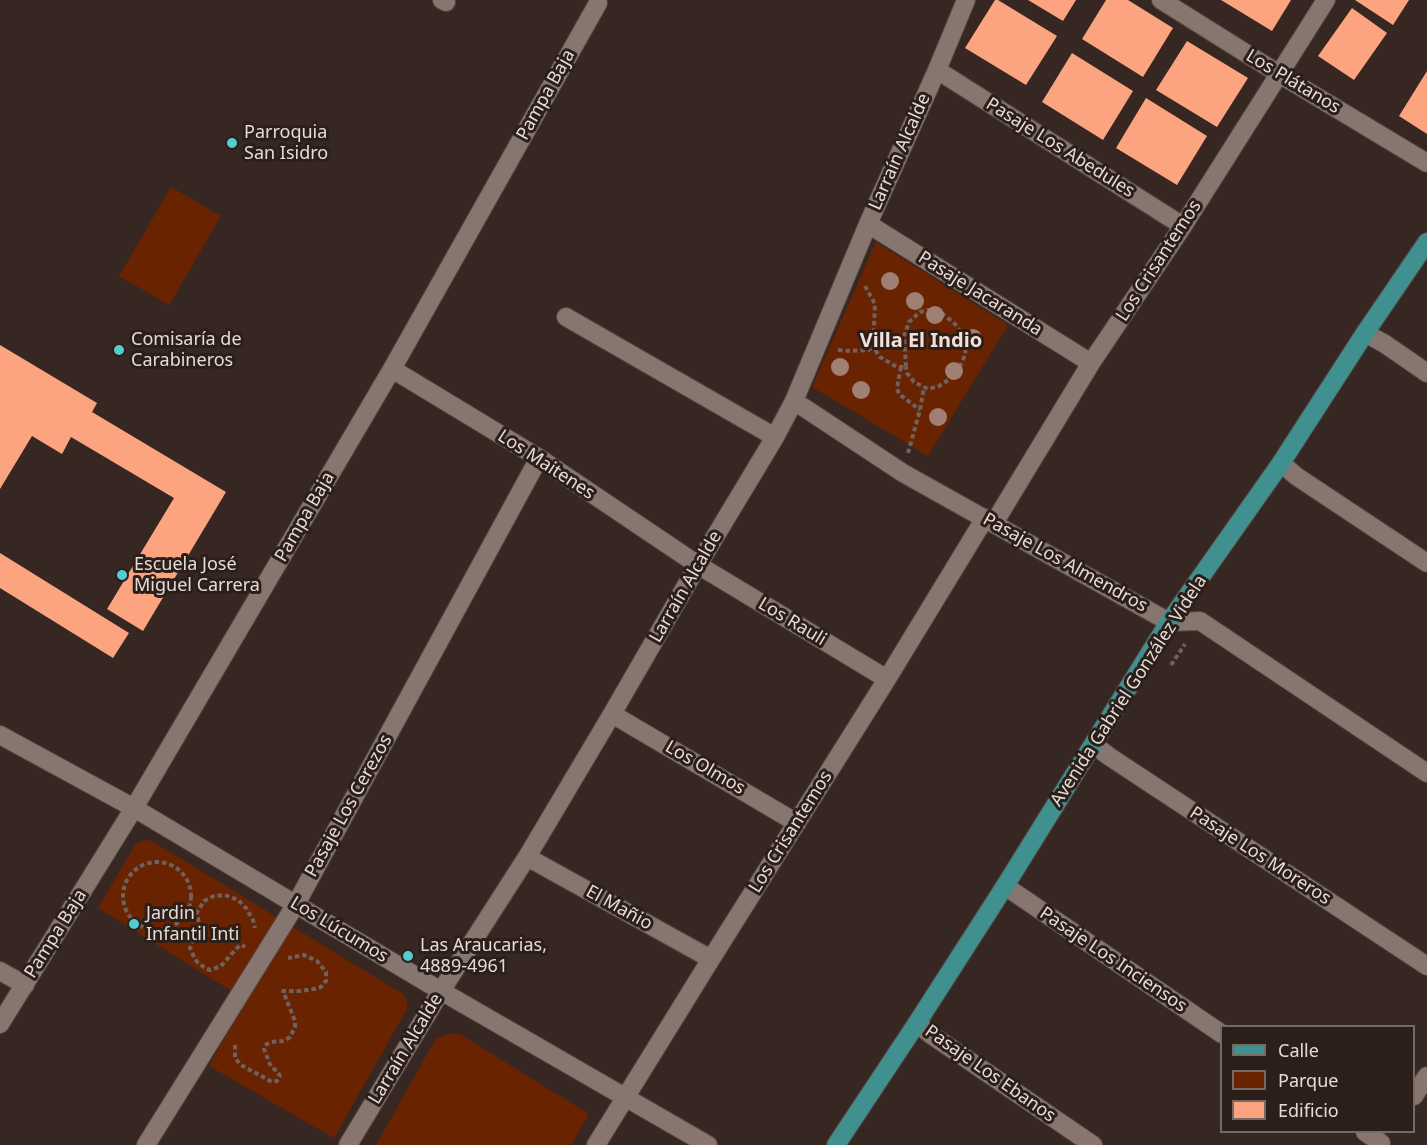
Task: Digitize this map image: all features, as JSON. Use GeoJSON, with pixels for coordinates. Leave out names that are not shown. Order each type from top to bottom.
{"type":"FeatureCollection","features":[{"type":"Feature","properties":{"kind":"main road","name":"Avenida Gabriel González Videla"},"geometry":{"type":"LineString","coordinates":[[836,1145],[1005,886],[1169,622],[1281,464],[1427,242]]}},
{"type":"Feature","properties":{"kind":"street","name":"Larraín Alcalde"},"geometry":{"type":"LineString","coordinates":[[348,1145],[441,991],[527,856],[775,437],[794,400],[966,0]]}},
{"type":"Feature","properties":{"kind":"street","name":"Los Plátanos"},"geometry":{"type":"LineString","coordinates":[[1161,0],[1427,163]]}},
{"type":"Feature","properties":{"kind":"street","name":"Los Crisantemos"},"geometry":{"type":"LineString","coordinates":[[596,1145],[887,679],[1091,363],[1183,226],[1326,0]]}},
{"type":"Feature","properties":{"kind":"street","name":"Pampa Baja"},"geometry":{"type":"LineString","coordinates":[[0,1024],[134,808],[392,369],[598,3]]}},
{"type":"Feature","properties":{"kind":"street","name":"Pasaje Los Abedules"},"geometry":{"type":"LineString","coordinates":[[937,70],[1183,226]]}},
{"type":"Feature","properties":{"kind":"street","name":"Pasaje Jacaranda"},"geometry":{"type":"LineString","coordinates":[[868,224],[1091,363]]}},
{"type":"Feature","properties":{"kind":"street"},"geometry":{"type":"LineString","coordinates":[[566,317],[775,437]]}},
{"type":"Feature","properties":{"kind":"street"},"geometry":{"type":"LineString","coordinates":[[1365,333],[1427,373]]}},
{"type":"Feature","properties":{"kind":"street","name":"Los Maitenes"},"geometry":{"type":"LineString","coordinates":[[392,369],[539,458],[698,565]]}},
{"type":"Feature","properties":{"kind":"street","name":"Pasaje Los Almendros"},"geometry":{"type":"LineString","coordinates":[[794,400],[903,473],[1169,622]]}},
{"type":"Feature","properties":{"kind":"street","name":"Pasaje Los Cerezos"},"geometry":{"type":"LineString","coordinates":[[146,1145],[296,904],[539,458]]}},
{"type":"Feature","properties":{"kind":"street"},"geometry":{"type":"LineString","coordinates":[[1281,464],[1427,563]]}},
{"type":"Feature","properties":{"kind":"street","name":"Los Rauli"},"geometry":{"type":"LineString","coordinates":[[698,565],[887,679]]}},
{"type":"Feature","properties":{"kind":"street"},"geometry":{"type":"LineString","coordinates":[[1169,622],[1200,621],[1427,773]]}},
{"type":"Feature","properties":{"kind":"street","name":"Los Olmos"},"geometry":{"type":"LineString","coordinates":[[612,714],[797,823]]}},
{"type":"Feature","properties":{"kind":"street","name":"Los Lúcumos"},"geometry":{"type":"LineString","coordinates":[[0,735],[134,808],[441,991],[708,1145]]}},
{"type":"Feature","properties":{"kind":"street","name":"Pasaje Los Moreros"},"geometry":{"type":"LineString","coordinates":[[1094,745],[1427,966]]}},
{"type":"Feature","properties":{"kind":"street","name":"El Mañio"},"geometry":{"type":"LineString","coordinates":[[527,856],[711,959]]}},
{"type":"Feature","properties":{"kind":"street","name":"Pasaje Los Inciensos"},"geometry":{"type":"LineString","coordinates":[[1005,886],[1220,1033]]}},
{"type":"Feature","properties":{"kind":"street"},"geometry":{"type":"LineString","coordinates":[[0,971],[25,985]]}},
{"type":"Feature","properties":{"kind":"street","name":"Pasaje Los Ebanos"},"geometry":{"type":"LineString","coordinates":[[917,1023],[1093,1145]]}},
{"type":"Feature","properties":{"kind":"street"},"geometry":{"type":"LineString","coordinates":[[1415,1093],[1427,1076]]}},
{"type":"Feature","properties":{"kind":"street"},"geometry":{"type":"LineString","coordinates":[[1369,1133],[1383,1140]]}},
{"type":"Feature","properties":{"kind":"path"},"geometry":{"type":"LineString","coordinates":[[851,266],[869,291],[875,304],[873,347],[880,357],[897,367],[903,367]]}},
{"type":"Feature","properties":{"kind":"path"},"geometry":{"type":"LineString","coordinates":[[903,367],[914,382],[928,389],[939,386],[953,377],[965,355],[966,343],[961,332],[943,314],[928,310],[920,312],[909,322],[904,336],[903,367],[897,388],[898,394],[920,410]]}},
{"type":"Feature","properties":{"kind":"path"},"geometry":{"type":"LineString","coordinates":[[823,331],[836,350],[868,350],[873,347]]}},
{"type":"Feature","properties":{"kind":"path"},"geometry":{"type":"LineString","coordinates":[[903,473],[924,387]]}},
{"type":"Feature","properties":{"kind":"path"},"geometry":{"type":"LineString","coordinates":[[159,863],[170,865],[179,871],[186,879],[190,889],[190,900],[185,914],[172,927],[161,930],[149,930],[139,925],[130,918],[124,908],[123,896],[130,875],[138,868],[159,863]]}},
{"type":"Feature","properties":{"kind":"path"},"geometry":{"type":"LineString","coordinates":[[196,914],[204,901],[213,896],[225,895],[238,900],[246,908],[253,920],[255,933]]}},
{"type":"Feature","properties":{"kind":"path"},"geometry":{"type":"LineString","coordinates":[[185,914],[196,914]]}},
{"type":"Feature","properties":{"kind":"path"},"geometry":{"type":"LineString","coordinates":[[196,914],[199,924],[190,948],[198,963],[210,970],[221,966],[242,945],[249,951]]}},
{"type":"Feature","properties":{"kind":"path"},"geometry":{"type":"LineString","coordinates":[[236,1041],[234,1047],[236,1058],[241,1065],[272,1082],[277,1081],[280,1076],[271,1067],[264,1049],[265,1045],[270,1042],[284,1041],[290,1037],[295,1027],[295,1021],[283,991],[314,989],[321,987],[326,981],[326,972],[317,961],[304,955],[288,958],[279,965]]}},
{"type":"Feature","properties":{"kind":"green space"},"geometry":{"type":"Polygon","coordinates":[[[171,187],[221,216],[169,305],[119,276],[171,187]]]}},
{"type":"Feature","properties":{"kind":"green space"},"geometry":{"type":"Polygon","coordinates":[[[876,242],[1008,325],[928,456],[812,387],[876,242]]]}},
{"type":"Feature","properties":{"kind":"green space"},"geometry":{"type":"Polygon","coordinates":[[[145,840],[152,841],[403,994],[407,1001],[407,1009],[334,1138],[209,1066],[246,1000],[98,908],[136,843],[145,840]]]}},
{"type":"Feature","properties":{"kind":"green space"},"geometry":{"type":"Polygon","coordinates":[[[449,1034],[460,1034],[589,1114],[571,1145],[376,1145],[436,1038],[449,1034]]]}},
{"type":"Feature","properties":{"kind":"building"},"geometry":{"type":"Polygon","coordinates":[[[995,0],[1057,36],[1026,85],[965,48],[995,0]]]}},
{"type":"Feature","properties":{"kind":"building"},"geometry":{"type":"Polygon","coordinates":[[[1028,0],[1076,0],[1063,21],[1028,0]]]}},
{"type":"Feature","properties":{"kind":"building"},"geometry":{"type":"Polygon","coordinates":[[[1106,0],[1128,0],[1173,28],[1143,77],[1082,39],[1106,0]]]}},
{"type":"Feature","properties":{"kind":"building"},"geometry":{"type":"Polygon","coordinates":[[[1221,0],[1291,0],[1272,31],[1221,0]]]}},
{"type":"Feature","properties":{"kind":"building"},"geometry":{"type":"Polygon","coordinates":[[[1355,0],[1409,0],[1393,25],[1355,0]]]}},
{"type":"Feature","properties":{"kind":"building"},"geometry":{"type":"Polygon","coordinates":[[[1352,8],[1387,33],[1354,80],[1318,56],[1352,8]]]}},
{"type":"Feature","properties":{"kind":"building"},"geometry":{"type":"Polygon","coordinates":[[[1187,41],[1248,78],[1217,127],[1156,90],[1187,41]]]}},
{"type":"Feature","properties":{"kind":"building"},"geometry":{"type":"Polygon","coordinates":[[[1072,53],[1133,91],[1103,140],[1042,102],[1072,53]]]}},
{"type":"Feature","properties":{"kind":"building"},"geometry":{"type":"Polygon","coordinates":[[[1427,71],[1427,134],[1399,116],[1427,71]]]}},
{"type":"Feature","properties":{"kind":"building"},"geometry":{"type":"Polygon","coordinates":[[[1146,98],[1207,136],[1177,185],[1116,148],[1146,98]]]}},
{"type":"Feature","properties":{"kind":"building"},"geometry":{"type":"Polygon","coordinates":[[[0,345],[97,403],[92,412],[226,492],[143,631],[107,609],[174,498],[71,437],[62,454],[32,436],[0,489],[0,345]]]}},
{"type":"Feature","properties":{"kind":"building"},"geometry":{"type":"Polygon","coordinates":[[[0,553],[129,633],[113,658],[0,588],[0,553]]]}},
{"type":"Feature","properties":{"kind":"place","name":"Parroquia San Isidro"},"geometry":{"type":"Point","coordinates":[232,143]}},
{"type":"Feature","properties":{"kind":"place","name":"Comisaría de Carabineros"},"geometry":{"type":"Point","coordinates":[119,350]}},
{"type":"Feature","properties":{"kind":"place","name":"Escuela José Miguel Carrera"},"geometry":{"type":"Point","coordinates":[122,575]}},
{"type":"Feature","properties":{"kind":"place","name":"Jardin Infantil Inti"},"geometry":{"type":"Point","coordinates":[134,924]}},
{"type":"Feature","properties":{"kind":"place","name":"Las Araucarias, 4889-4961"},"geometry":{"type":"Point","coordinates":[408,956]}},
{"type":"Feature","properties":{"kind":"district","name":"Villa El Indio"},"geometry":{"type":"Point","coordinates":[921,341]}}]}
